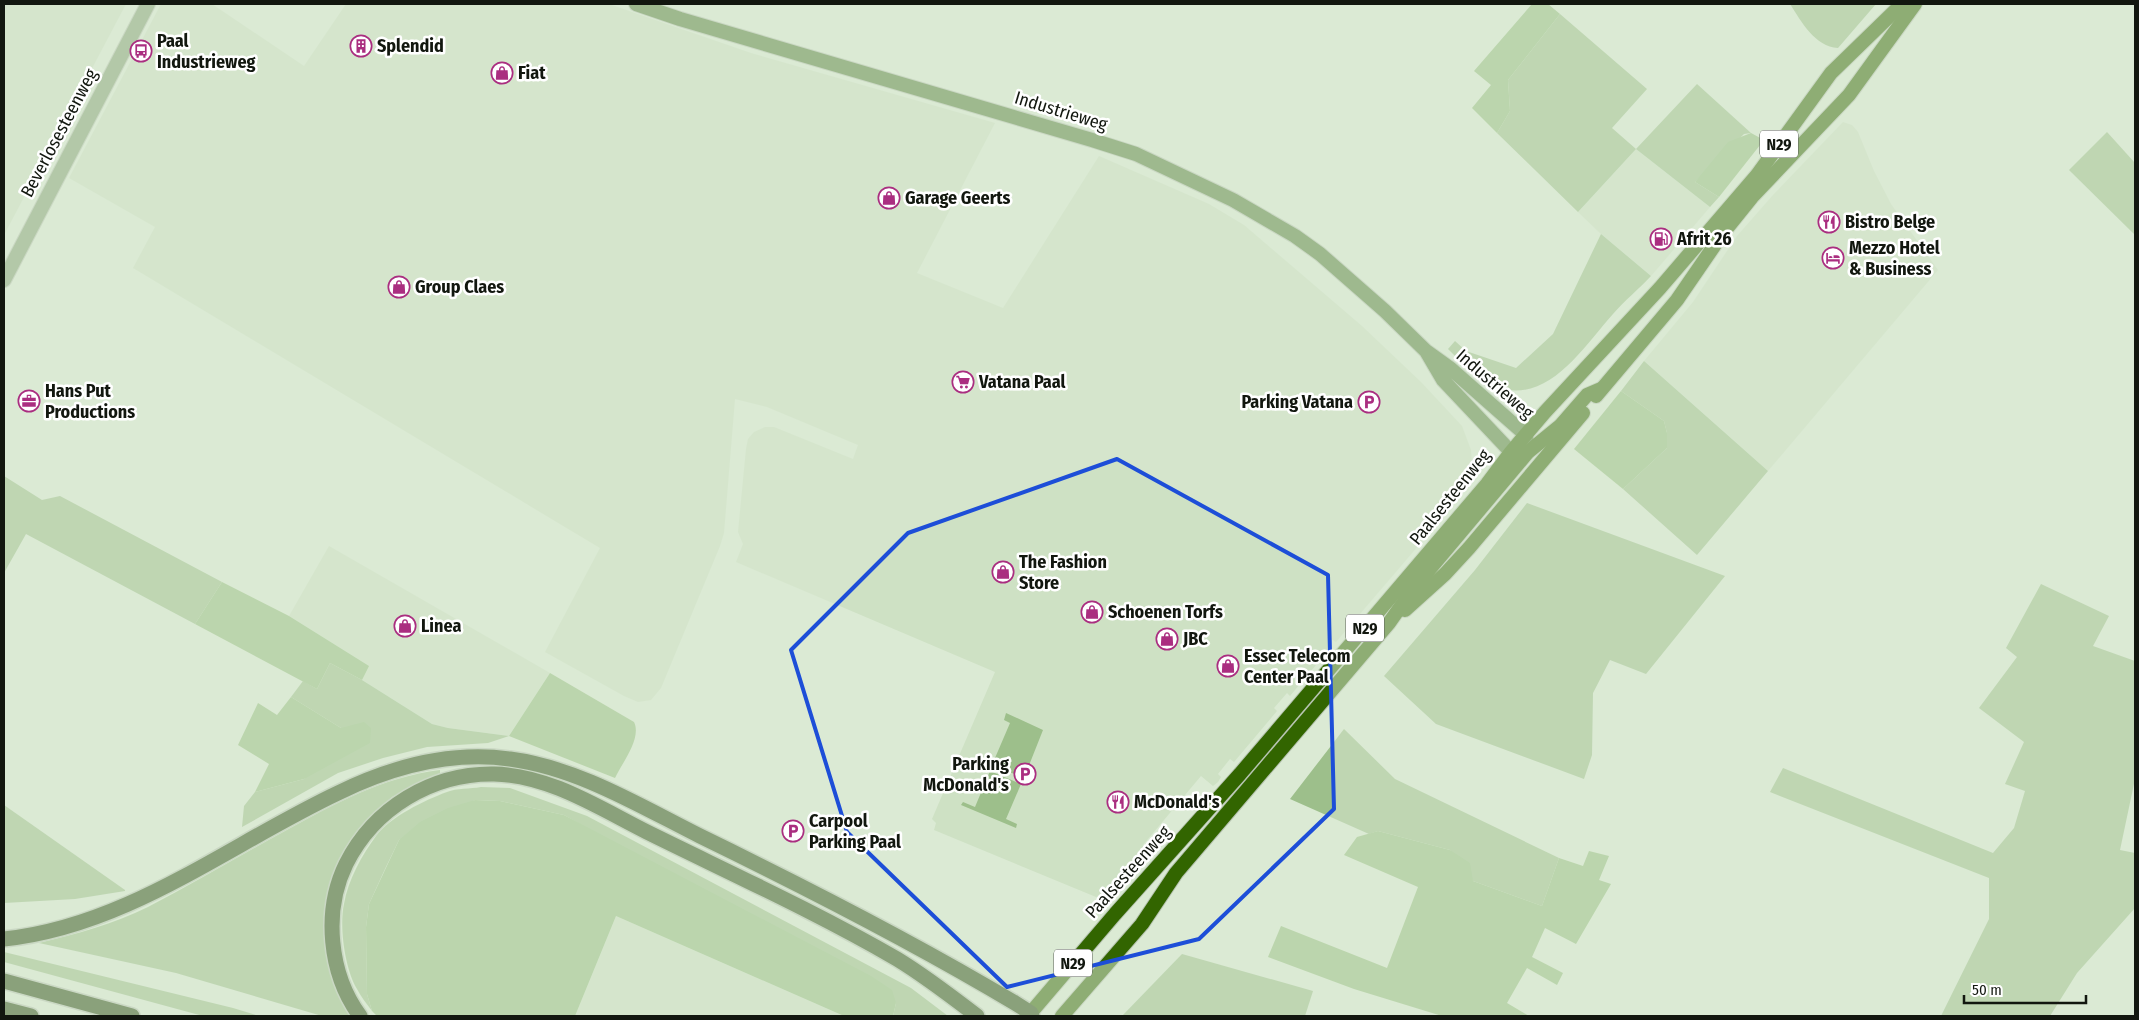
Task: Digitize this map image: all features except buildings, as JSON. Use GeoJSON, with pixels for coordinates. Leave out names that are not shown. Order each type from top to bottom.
{"type":"FeatureCollection","features":[{"type":"Feature","properties":{"kind":"highway"},"geometry":{"type":"LineString","coordinates":[[4,939],[35,935],[82,924],[135,902],[335,794],[386,772],[455,758],[496,757],[514,759],[553,769],[589,782],[773,872],[916,946],[1030,1015]]}},
{"type":"Feature","properties":{"kind":"highway"},"geometry":{"type":"LineString","coordinates":[[360,1016],[342,983],[334,955],[332,935],[337,889],[354,849],[375,822],[390,808],[428,786],[450,779],[495,774],[538,781],[564,790],[703,858],[897,960],[930,981],[977,1016]]}},
{"type":"Feature","properties":{"kind":"highway"},"geometry":{"type":"LineString","coordinates":[[4,981],[132,1016]]}},
{"type":"Feature","properties":{"kind":"highway"},"geometry":{"type":"LineString","coordinates":[[4,1009],[31,1016]]}},
{"type":"Feature","properties":{"kind":"main road","name":"Industrieweg"},"geometry":{"type":"LineString","coordinates":[[636,4],[764,44],[1037,122],[1136,154],[1233,200],[1295,236],[1350,279],[1426,351],[1451,369],[1526,435],[1528,452]]}},
{"type":"Feature","properties":{"kind":"main road","name":"Paalsesteenweg"},"geometry":{"type":"LineString","coordinates":[[1030,1015],[1115,914],[1246,767],[1487,484],[1511,452],[1660,288],[1757,175],[1831,73],[1902,4]]}},
{"type":"Feature","properties":{"kind":"main road","name":"Paalsesteenweg"},"geometry":{"type":"LineString","coordinates":[[1389,624],[1445,574],[1568,432],[1601,389],[1677,300],[1722,233],[1747,203],[1850,95],[1915,4]]}},
{"type":"Feature","properties":{"kind":"main road","name":"Industrieweg"},"geometry":{"type":"LineString","coordinates":[[1426,351],[1443,380],[1511,452]]}},
{"type":"Feature","properties":{"kind":"main road","name":"Paalsesteenweg"},"geometry":{"type":"LineString","coordinates":[[1062,1016],[1138,930],[1176,873],[1389,624],[1413,590],[1528,452],[1560,426],[1587,395],[1601,389]]}},
{"type":"Feature","properties":{"kind":"main road"},"geometry":{"type":"LineString","coordinates":[[1511,452],[1528,452]]}},
{"type":"Feature","properties":{"kind":"street","name":"Beverlosesteenweg"},"geometry":{"type":"LineString","coordinates":[[4,280],[148,4]]}},
{"type":"Feature","properties":{"kind":"highlighted area"},"geometry":{"type":"Polygon","coordinates":[[[1117,459],[1328,575],[1334,809],[1199,939],[1007,987],[847,832],[791,650],[908,533],[1117,459]]]}},
{"type":"Feature","properties":{"kind":"shaded area"},"geometry":{"type":"Polygon","coordinates":[[[4,4],[126,4],[4,235],[4,4]]]}},
{"type":"Feature","properties":{"kind":"shaded area"},"geometry":{"type":"Polygon","coordinates":[[[161,4],[212,4],[304,66],[346,4],[609,4],[751,53],[995,123],[917,273],[1003,308],[1099,156],[1209,204],[1244,225],[1362,326],[1421,382],[1462,426],[1471,450],[1472,465],[1469,479],[1460,497],[1336,642],[1331,639],[1328,643],[1332,646],[1290,696],[1287,693],[1274,708],[1277,711],[1234,762],[1230,759],[1218,774],[1221,777],[1218,782],[1213,786],[1201,776],[1143,845],[1145,847],[1127,878],[1111,896],[1106,899],[1096,897],[934,830],[936,823],[932,819],[995,672],[736,562],[743,544],[738,532],[746,449],[748,439],[754,432],[765,427],[774,427],[853,459],[858,445],[767,407],[735,399],[724,533],[720,546],[661,688],[651,700],[638,702],[545,652],[600,548],[133,268],[155,227],[69,178],[161,4]]]}},
{"type":"Feature","properties":{"kind":"shaded area"},"geometry":{"type":"Polygon","coordinates":[[[1843,122],[1852,125],[1858,132],[1874,171],[1891,204],[1938,270],[1768,471],[1644,361],[1693,302],[1737,236],[1773,195],[1843,122]]]}},
{"type":"Feature","properties":{"kind":"shaded area"},"geometry":{"type":"Polygon","coordinates":[[[1636,149],[1710,207],[1651,276],[1578,212],[1636,149]]]}},
{"type":"Feature","properties":{"kind":"shaded area"},"geometry":{"type":"Polygon","coordinates":[[[329,546],[550,673],[509,736],[432,724],[362,680],[368,666],[289,616],[329,546]]]}},
{"type":"Feature","properties":{"kind":"shaded area"},"geometry":{"type":"Polygon","coordinates":[[[616,916],[844,1016],[575,1016],[616,916]]]}},
{"type":"Feature","properties":{"kind":"green space"},"geometry":{"type":"Polygon","coordinates":[[[1532,4],[1548,4],[1560,14],[1508,80],[1510,111],[1497,133],[1472,108],[1491,85],[1474,71],[1532,4]]]}},
{"type":"Feature","properties":{"kind":"green space"},"geometry":{"type":"Polygon","coordinates":[[[1790,4],[1876,4],[1838,48],[1830,47],[1816,38],[1804,25],[1790,4]]]}},
{"type":"Feature","properties":{"kind":"green space"},"geometry":{"type":"Polygon","coordinates":[[[1560,14],[1647,89],[1612,128],[1636,149],[1578,212],[1497,133],[1510,111],[1508,80],[1560,14]]]}},
{"type":"Feature","properties":{"kind":"green space"},"geometry":{"type":"Polygon","coordinates":[[[1697,84],[1751,133],[1744,134],[1695,182],[1719,197],[1710,207],[1636,149],[1697,84]]]}},
{"type":"Feature","properties":{"kind":"green space"},"geometry":{"type":"Polygon","coordinates":[[[2107,132],[2135,163],[2135,235],[2069,170],[2107,132]]]}},
{"type":"Feature","properties":{"kind":"green space"},"geometry":{"type":"Polygon","coordinates":[[[1751,133],[1764,140],[1719,197],[1695,182],[1728,142],[1751,133]]]}},
{"type":"Feature","properties":{"kind":"green space"},"geometry":{"type":"Polygon","coordinates":[[[1601,234],[1651,276],[1558,374],[1542,384],[1525,390],[1506,390],[1485,382],[1489,377],[1473,361],[1467,368],[1448,349],[1455,341],[1466,351],[1516,368],[1553,334],[1601,234]]]}},
{"type":"Feature","properties":{"kind":"green space"},"geometry":{"type":"Polygon","coordinates":[[[1644,361],[1768,471],[1697,555],[1623,489],[1667,448],[1667,433],[1664,421],[1621,391],[1644,361]]]}},
{"type":"Feature","properties":{"kind":"green space"},"geometry":{"type":"Polygon","coordinates":[[[1621,391],[1664,421],[1667,433],[1667,448],[1623,489],[1574,449],[1621,391]]]}},
{"type":"Feature","properties":{"kind":"green space"},"geometry":{"type":"Polygon","coordinates":[[[4,476],[42,500],[60,496],[222,582],[195,624],[26,534],[4,573],[4,476]]]}},
{"type":"Feature","properties":{"kind":"green space"},"geometry":{"type":"Polygon","coordinates":[[[1527,503],[1725,576],[1646,674],[1610,660],[1593,693],[1592,755],[1584,779],[1436,724],[1384,676],[1475,570],[1527,503]]]}},
{"type":"Feature","properties":{"kind":"green space"},"geometry":{"type":"Polygon","coordinates":[[[222,582],[289,616],[369,666],[362,680],[330,663],[317,689],[195,624],[222,582]]]}},
{"type":"Feature","properties":{"kind":"green space"},"geometry":{"type":"Polygon","coordinates":[[[2041,584],[2109,616],[2093,646],[2135,661],[2135,779],[2120,850],[2135,853],[2135,908],[2077,973],[2050,1016],[1941,1016],[1989,919],[1989,878],[1770,792],[1783,768],[1993,853],[2014,828],[2025,791],[2005,784],[2024,742],[1979,708],[2017,657],[2006,648],[2041,584]]]}},
{"type":"Feature","properties":{"kind":"green space"},"geometry":{"type":"Polygon","coordinates":[[[330,663],[362,680],[432,724],[509,736],[488,743],[427,747],[383,758],[338,773],[242,827],[244,806],[255,792],[304,779],[341,728],[291,697],[303,681],[317,689],[330,663]]]}},
{"type":"Feature","properties":{"kind":"green space"},"geometry":{"type":"Polygon","coordinates":[[[550,673],[634,722],[636,728],[633,743],[615,778],[509,736],[550,673]]]}},
{"type":"Feature","properties":{"kind":"green space"},"geometry":{"type":"Polygon","coordinates":[[[291,697],[341,728],[364,722],[371,728],[370,743],[304,779],[255,792],[269,764],[238,745],[258,703],[277,715],[291,697]]]}},
{"type":"Feature","properties":{"kind":"green space"},"geometry":{"type":"Polygon","coordinates":[[[1006,713],[1043,730],[1024,778],[992,765],[1010,723],[1004,720],[1006,713]]]}},
{"type":"Feature","properties":{"kind":"green space"},"geometry":{"type":"Polygon","coordinates":[[[1344,729],[1395,779],[1559,858],[1542,906],[1473,881],[1450,850],[1378,831],[1369,834],[1290,799],[1344,729]]]}},
{"type":"Feature","properties":{"kind":"green space"},"geometry":{"type":"Polygon","coordinates":[[[440,770],[440,773],[392,797],[364,823],[341,858],[326,919],[324,939],[332,977],[352,1016],[322,1016],[176,973],[39,943],[95,928],[122,919],[148,907],[303,821],[359,793],[399,779],[440,770]]]}},
{"type":"Feature","properties":{"kind":"green space"},"geometry":{"type":"Polygon","coordinates":[[[990,771],[1021,784],[1006,819],[1017,824],[1016,828],[961,805],[963,802],[975,807],[990,771]]]}},
{"type":"Feature","properties":{"kind":"green space"},"geometry":{"type":"Polygon","coordinates":[[[481,787],[510,788],[587,816],[911,988],[948,1016],[893,1016],[896,1003],[564,815],[500,801],[475,800],[399,840],[369,904],[366,927],[367,994],[372,1011],[360,995],[353,981],[344,948],[342,924],[344,904],[356,868],[376,836],[399,816],[419,804],[447,792],[481,787]]]}},
{"type":"Feature","properties":{"kind":"green space"},"geometry":{"type":"Polygon","coordinates":[[[475,800],[500,801],[564,815],[871,976],[892,990],[896,1003],[893,1016],[844,1016],[616,916],[575,1016],[377,1016],[372,1011],[367,994],[366,927],[369,904],[399,840],[420,822],[448,808],[475,800]]]}},
{"type":"Feature","properties":{"kind":"green space"},"geometry":{"type":"Polygon","coordinates":[[[4,805],[125,891],[75,899],[4,903],[4,805]]]}},
{"type":"Feature","properties":{"kind":"green space"},"geometry":{"type":"Polygon","coordinates":[[[1378,831],[1450,850],[1470,863],[1473,881],[1542,906],[1559,858],[1583,866],[1589,851],[1609,856],[1599,880],[1611,884],[1576,944],[1545,928],[1532,957],[1563,973],[1557,985],[1527,968],[1507,1003],[1529,1016],[1442,1016],[1354,989],[1268,957],[1281,926],[1387,968],[1418,887],[1344,855],[1357,837],[1378,831]]]}},
{"type":"Feature","properties":{"kind":"green space"},"geometry":{"type":"Polygon","coordinates":[[[4,952],[259,1016],[203,1016],[4,962],[4,952]]]}},
{"type":"Feature","properties":{"kind":"green space"},"geometry":{"type":"Polygon","coordinates":[[[1182,954],[1313,991],[1305,1016],[1122,1016],[1182,954]]]}},
{"type":"Feature","properties":{"kind":"place","name":"Splendid"},"geometry":{"type":"Point","coordinates":[361,46]}},
{"type":"Feature","properties":{"kind":"place","name":"Paal Industrieweg"},"geometry":{"type":"Point","coordinates":[141,51]}},
{"type":"Feature","properties":{"kind":"place","name":"Fiat"},"geometry":{"type":"Point","coordinates":[502,73]}},
{"type":"Feature","properties":{"kind":"place","name":"Garage Geerts"},"geometry":{"type":"Point","coordinates":[889,198]}},
{"type":"Feature","properties":{"kind":"place","name":"Bistro Belge"},"geometry":{"type":"Point","coordinates":[1829,222]}},
{"type":"Feature","properties":{"kind":"place","name":"Afrit 26"},"geometry":{"type":"Point","coordinates":[1661,239]}},
{"type":"Feature","properties":{"kind":"place","name":"Mezzo Hotel & Business"},"geometry":{"type":"Point","coordinates":[1833,258]}},
{"type":"Feature","properties":{"kind":"place","name":"Group Claes"},"geometry":{"type":"Point","coordinates":[399,287]}},
{"type":"Feature","properties":{"kind":"place","name":"Vatana Paal"},"geometry":{"type":"Point","coordinates":[963,382]}},
{"type":"Feature","properties":{"kind":"place","name":"Hans Put Productions"},"geometry":{"type":"Point","coordinates":[29,401]}},
{"type":"Feature","properties":{"kind":"place","name":"Parking Vatana"},"geometry":{"type":"Point","coordinates":[1369,402]}},
{"type":"Feature","properties":{"kind":"place","name":"The Fashion Store"},"geometry":{"type":"Point","coordinates":[1003,572]}},
{"type":"Feature","properties":{"kind":"place","name":"Schoenen Torfs"},"geometry":{"type":"Point","coordinates":[1092,612]}},
{"type":"Feature","properties":{"kind":"place","name":"Linea"},"geometry":{"type":"Point","coordinates":[405,626]}},
{"type":"Feature","properties":{"kind":"place","name":"JBC"},"geometry":{"type":"Point","coordinates":[1167,639]}},
{"type":"Feature","properties":{"kind":"place","name":"Essec Telecom Center Paal"},"geometry":{"type":"Point","coordinates":[1228,666]}},
{"type":"Feature","properties":{"kind":"place","name":"Parking McDonald's"},"geometry":{"type":"Point","coordinates":[1025,774]}},
{"type":"Feature","properties":{"kind":"place","name":"McDonald's"},"geometry":{"type":"Point","coordinates":[1118,802]}},
{"type":"Feature","properties":{"kind":"place","name":"Carpool Parking Paal"},"geometry":{"type":"Point","coordinates":[793,831]}}]}
